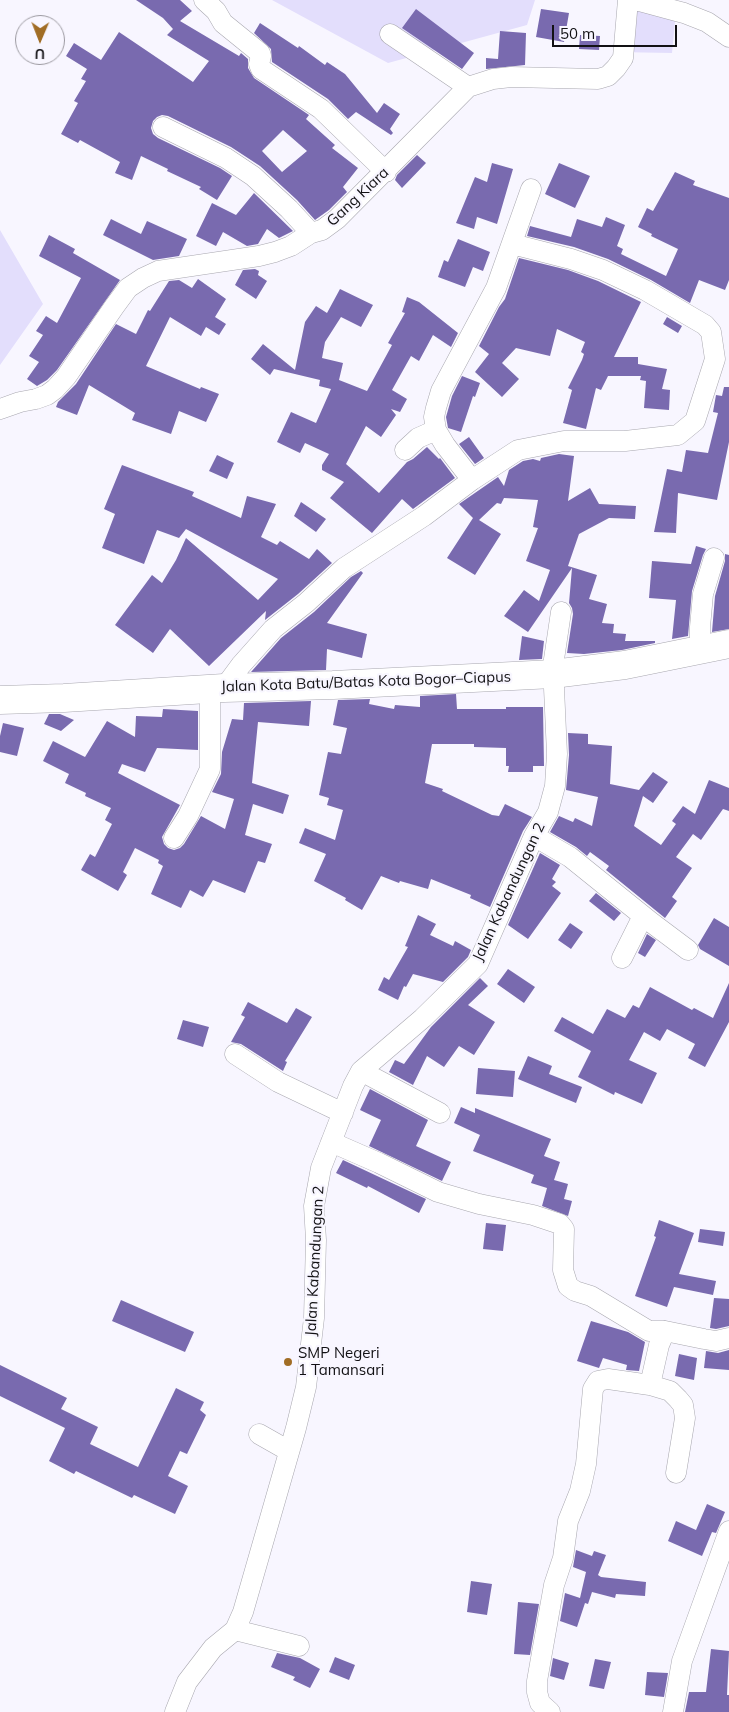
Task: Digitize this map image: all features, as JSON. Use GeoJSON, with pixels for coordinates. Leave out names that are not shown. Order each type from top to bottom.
{"type":"FeatureCollection","features":[{"type":"Feature","properties":{"kind":"main road","name":"Jalan Kota Batu/Batas Kota Bogor–Ciapus"},"geometry":{"type":"LineString","coordinates":[[0,700],[64,698],[217,688],[333,685],[553,674],[625,665],[729,644]]}},
{"type":"Feature","properties":{"kind":"street"},"geometry":{"type":"LineString","coordinates":[[204,0],[216,10],[223,23],[260,53],[259,64],[261,69],[321,109],[386,172]]}},
{"type":"Feature","properties":{"kind":"street","name":"Gang Kiara"},"geometry":{"type":"LineString","coordinates":[[0,409],[36,399],[55,388],[66,376],[123,294],[128,288],[143,278],[158,271],[275,252],[291,246],[311,233],[322,230],[337,219],[386,172],[468,87],[493,79],[511,77],[598,79],[608,76],[623,58],[628,0]]}},
{"type":"Feature","properties":{"kind":"street"},"geometry":{"type":"LineString","coordinates":[[636,0],[684,13],[708,22],[729,37]]}},
{"type":"Feature","properties":{"kind":"street"},"geometry":{"type":"LineString","coordinates":[[390,34],[468,87]]}},
{"type":"Feature","properties":{"kind":"street"},"geometry":{"type":"LineString","coordinates":[[163,127],[226,158],[253,176],[289,209],[311,233]]}},
{"type":"Feature","properties":{"kind":"street"},"geometry":{"type":"LineString","coordinates":[[472,480],[445,445],[436,430],[434,417],[441,391],[496,288],[531,189]]}},
{"type":"Feature","properties":{"kind":"street"},"geometry":{"type":"LineString","coordinates":[[174,838],[188,816],[210,769],[217,688],[273,629],[306,603],[344,568],[424,516],[472,480],[518,450],[564,441],[625,442],[678,435],[695,420],[715,359],[711,332],[705,325],[646,290],[588,264],[512,244]]}},
{"type":"Feature","properties":{"kind":"street"},"geometry":{"type":"LineString","coordinates":[[405,450],[418,438],[436,430]]}},
{"type":"Feature","properties":{"kind":"street"},"geometry":{"type":"LineString","coordinates":[[700,650],[703,594],[714,558]]}},
{"type":"Feature","properties":{"kind":"street","name":"Jalan Kabandungan 2"},"geometry":{"type":"LineString","coordinates":[[175,1712],[187,1682],[213,1648],[235,1630],[250,1589],[306,1387],[314,1318],[316,1240],[314,1206],[321,1168],[353,1086],[361,1071],[423,1018],[478,964],[534,836],[548,812],[555,786],[557,754],[553,666],[561,612]]}},
{"type":"Feature","properties":{"kind":"street"},"geometry":{"type":"LineString","coordinates":[[534,836],[578,862],[643,916],[688,950]]}},
{"type":"Feature","properties":{"kind":"street"},"geometry":{"type":"LineString","coordinates":[[622,958],[643,916]]}},
{"type":"Feature","properties":{"kind":"street"},"geometry":{"type":"LineString","coordinates":[[235,1054],[278,1082],[343,1113]]}},
{"type":"Feature","properties":{"kind":"street"},"geometry":{"type":"LineString","coordinates":[[361,1071],[440,1113]]}},
{"type":"Feature","properties":{"kind":"street"},"geometry":{"type":"LineString","coordinates":[[331,1142],[379,1162],[438,1192],[479,1204],[533,1215],[560,1224],[564,1229],[563,1270],[568,1286],[575,1291],[591,1296],[650,1331],[665,1331],[704,1340],[729,1338]]}},
{"type":"Feature","properties":{"kind":"street"},"geometry":{"type":"LineString","coordinates":[[650,1385],[659,1344],[665,1331]]}},
{"type":"Feature","properties":{"kind":"street"},"geometry":{"type":"LineString","coordinates":[[550,1712],[540,1703],[537,1692],[538,1681],[554,1585],[563,1558],[568,1521],[580,1491],[586,1464],[593,1388],[598,1381],[608,1379],[650,1385],[670,1391],[683,1405],[685,1418],[676,1473]]}},
{"type":"Feature","properties":{"kind":"street"},"geometry":{"type":"LineString","coordinates":[[259,1434],[289,1451]]}},
{"type":"Feature","properties":{"kind":"street"},"geometry":{"type":"LineString","coordinates":[[673,1712],[682,1661],[729,1532]]}},
{"type":"Feature","properties":{"kind":"street"},"geometry":{"type":"LineString","coordinates":[[235,1630],[299,1646]]}},
{"type":"Feature","properties":{"kind":"shaded area"},"geometry":{"type":"Polygon","coordinates":[[[272,0],[535,0],[527,25],[388,63],[272,0]]]}},
{"type":"Feature","properties":{"kind":"shaded area"},"geometry":{"type":"Polygon","coordinates":[[[618,0],[677,0],[672,53],[615,52],[618,0]]]}},
{"type":"Feature","properties":{"kind":"shaded area"},"geometry":{"type":"Polygon","coordinates":[[[0,230],[43,304],[0,365],[0,230]]]}},
{"type":"Feature","properties":{"kind":"building"},"geometry":{"type":"Polygon","coordinates":[[[136,0],[180,0],[192,11],[180,21],[239,56],[241,53],[248,59],[248,68],[254,78],[309,115],[306,119],[335,145],[332,148],[358,168],[343,187],[347,192],[329,210],[315,220],[297,200],[260,166],[231,147],[168,116],[162,115],[153,121],[151,128],[153,134],[232,176],[217,200],[199,189],[201,187],[141,156],[132,180],[115,173],[120,162],[80,140],[78,143],[61,134],[78,103],[74,101],[86,81],[81,79],[87,69],[66,56],[74,43],[101,60],[119,32],[193,82],[209,61],[167,35],[173,29],[163,18],[136,0]],[[283,130],[262,151],[282,172],[307,151],[283,130]]]}},
{"type":"Feature","properties":{"kind":"building"},"geometry":{"type":"Polygon","coordinates":[[[416,9],[474,53],[462,69],[402,28],[416,9]]]}},
{"type":"Feature","properties":{"kind":"building"},"geometry":{"type":"Polygon","coordinates":[[[541,9],[569,13],[564,42],[536,37],[541,9]]]}},
{"type":"Feature","properties":{"kind":"building"},"geometry":{"type":"Polygon","coordinates":[[[260,23],[298,48],[299,46],[325,65],[327,62],[345,74],[377,113],[384,103],[400,114],[390,129],[393,133],[391,135],[356,112],[348,119],[328,99],[272,62],[271,49],[254,33],[260,23]]]}},
{"type":"Feature","properties":{"kind":"building"},"geometry":{"type":"Polygon","coordinates":[[[500,31],[526,33],[525,65],[486,69],[486,58],[498,59],[500,31]]]}},
{"type":"Feature","properties":{"kind":"building"},"geometry":{"type":"Polygon","coordinates":[[[580,35],[600,36],[599,50],[579,49],[580,35]]]}},
{"type":"Feature","properties":{"kind":"building"},"geometry":{"type":"Polygon","coordinates":[[[417,155],[426,163],[402,188],[395,180],[397,175],[417,155]]]}},
{"type":"Feature","properties":{"kind":"building"},"geometry":{"type":"Polygon","coordinates":[[[492,163],[513,169],[497,224],[477,217],[474,229],[456,223],[475,177],[487,182],[492,163]]]}},
{"type":"Feature","properties":{"kind":"building"},"geometry":{"type":"Polygon","coordinates":[[[559,163],[590,176],[575,208],[545,194],[559,163]]]}},
{"type":"Feature","properties":{"kind":"building"},"geometry":{"type":"Polygon","coordinates":[[[675,172],[695,181],[693,185],[729,198],[729,280],[725,290],[699,280],[690,303],[651,280],[608,259],[574,247],[527,236],[530,226],[571,237],[577,219],[602,227],[606,217],[625,225],[617,246],[623,249],[621,254],[666,276],[678,249],[651,236],[652,234],[638,227],[647,208],[653,211],[675,172]]]}},
{"type":"Feature","properties":{"kind":"building"},"geometry":{"type":"Polygon","coordinates":[[[254,193],[293,231],[279,238],[267,229],[258,244],[247,246],[223,232],[216,246],[196,236],[212,203],[236,215],[254,193]]]}},
{"type":"Feature","properties":{"kind":"building"},"geometry":{"type":"Polygon","coordinates":[[[111,219],[141,234],[147,221],[187,239],[179,256],[153,260],[103,235],[111,219]]]}},
{"type":"Feature","properties":{"kind":"building"},"geometry":{"type":"Polygon","coordinates":[[[49,235],[75,249],[73,253],[120,280],[57,370],[47,380],[37,386],[27,379],[39,362],[29,356],[43,335],[36,331],[46,316],[57,323],[81,278],[39,256],[49,235]]]}},
{"type":"Feature","properties":{"kind":"building"},"geometry":{"type":"Polygon","coordinates":[[[458,239],[490,252],[483,271],[473,267],[465,287],[438,277],[444,260],[448,262],[458,239]]]}},
{"type":"Feature","properties":{"kind":"building"},"geometry":{"type":"Polygon","coordinates":[[[519,258],[568,270],[598,281],[641,302],[614,357],[638,357],[638,364],[667,369],[662,389],[670,390],[669,410],[644,408],[646,381],[640,380],[641,376],[608,376],[601,390],[596,388],[586,429],[563,423],[572,390],[568,388],[582,360],[584,354],[581,352],[585,342],[557,329],[550,356],[516,348],[502,363],[519,379],[502,397],[475,372],[489,354],[479,346],[505,299],[519,258]]]}},
{"type":"Feature","properties":{"kind":"building"},"geometry":{"type":"Polygon","coordinates":[[[255,269],[259,271],[258,275],[267,281],[256,299],[235,285],[243,270],[255,269]]]}},
{"type":"Feature","properties":{"kind":"building"},"geometry":{"type":"Polygon","coordinates":[[[198,279],[226,299],[215,317],[226,324],[219,335],[206,327],[201,336],[170,317],[146,366],[200,389],[201,387],[219,394],[206,422],[179,411],[171,434],[132,420],[135,413],[89,385],[77,415],[56,407],[58,402],[76,384],[116,324],[136,334],[148,310],[150,311],[169,281],[179,280],[192,288],[198,279]]]}},
{"type":"Feature","properties":{"kind":"building"},"geometry":{"type":"Polygon","coordinates":[[[340,289],[373,305],[361,327],[341,317],[325,342],[322,358],[343,363],[339,380],[367,391],[392,345],[388,343],[405,313],[402,312],[407,297],[419,302],[458,333],[451,347],[433,335],[419,361],[411,356],[392,390],[407,399],[400,412],[391,409],[396,415],[381,437],[366,426],[346,464],[379,493],[407,462],[427,447],[440,458],[455,478],[413,509],[402,499],[372,533],[330,498],[344,482],[322,470],[322,465],[329,454],[305,443],[300,453],[277,442],[291,412],[316,423],[331,389],[319,386],[320,380],[274,369],[270,375],[251,359],[263,344],[295,370],[305,322],[316,306],[327,313],[340,289]]]}},
{"type":"Feature","properties":{"kind":"building"},"geometry":{"type":"Polygon","coordinates":[[[667,317],[682,326],[678,333],[663,324],[667,317]]]}},
{"type":"Feature","properties":{"kind":"building"},"geometry":{"type":"Polygon","coordinates":[[[462,376],[480,383],[475,397],[473,396],[461,432],[448,428],[446,417],[452,396],[462,376]]]}},
{"type":"Feature","properties":{"kind":"building"},"geometry":{"type":"Polygon","coordinates":[[[724,387],[729,387],[729,442],[717,500],[678,493],[676,533],[654,532],[667,469],[682,472],[686,450],[708,453],[718,413],[713,412],[716,395],[722,396],[724,387]]]}},
{"type":"Feature","properties":{"kind":"building"},"geometry":{"type":"Polygon","coordinates":[[[469,437],[484,458],[475,464],[459,444],[469,437]]]}},
{"type":"Feature","properties":{"kind":"building"},"geometry":{"type":"Polygon","coordinates":[[[559,454],[574,456],[568,501],[590,488],[599,504],[636,506],[635,519],[609,518],[579,534],[568,566],[597,575],[589,599],[607,604],[602,623],[614,624],[613,633],[626,634],[625,641],[655,641],[655,643],[622,650],[584,654],[567,653],[573,614],[569,603],[572,568],[528,632],[504,616],[524,590],[539,601],[550,570],[526,561],[538,528],[533,527],[538,500],[504,498],[501,504],[497,503],[479,520],[501,534],[475,575],[447,558],[473,518],[459,504],[498,477],[504,486],[509,470],[523,461],[533,459],[540,461],[541,458],[559,454]]]}},
{"type":"Feature","properties":{"kind":"building"},"geometry":{"type":"Polygon","coordinates":[[[217,455],[234,463],[227,479],[209,471],[217,455]]]}},
{"type":"Feature","properties":{"kind":"building"},"geometry":{"type":"Polygon","coordinates":[[[122,465],[194,492],[192,496],[241,518],[247,496],[276,504],[261,537],[277,545],[280,541],[309,559],[317,549],[332,563],[298,594],[265,620],[266,611],[209,666],[170,629],[153,653],[115,625],[152,575],[162,583],[176,560],[186,538],[258,600],[278,579],[186,529],[179,538],[157,530],[144,564],[102,548],[115,514],[104,509],[122,465]]]}},
{"type":"Feature","properties":{"kind":"building"},"geometry":{"type":"Polygon","coordinates":[[[301,502],[326,519],[316,532],[294,516],[301,502]]]}},
{"type":"Feature","properties":{"kind":"building"},"geometry":{"type":"Polygon","coordinates":[[[696,546],[706,549],[692,591],[688,636],[672,639],[676,600],[649,598],[652,561],[691,564],[696,546]]]}},
{"type":"Feature","properties":{"kind":"building"},"geometry":{"type":"Polygon","coordinates":[[[725,554],[729,555],[729,629],[712,632],[715,596],[725,561],[725,554]]]}},
{"type":"Feature","properties":{"kind":"building"},"geometry":{"type":"Polygon","coordinates":[[[361,571],[363,573],[327,623],[367,634],[362,658],[327,649],[326,670],[251,672],[281,638],[314,612],[351,577],[361,571]]]}},
{"type":"Feature","properties":{"kind":"building"},"geometry":{"type":"Polygon","coordinates":[[[522,636],[544,641],[542,659],[519,660],[522,636]]]}},
{"type":"Feature","properties":{"kind":"building"},"geometry":{"type":"Polygon","coordinates":[[[456,694],[457,709],[543,707],[544,766],[533,766],[533,772],[508,772],[506,748],[474,747],[474,744],[432,744],[425,783],[443,789],[442,791],[492,815],[499,816],[505,804],[532,817],[523,831],[490,907],[470,898],[471,895],[431,879],[428,889],[400,881],[399,883],[381,876],[362,910],[345,900],[346,898],[314,881],[326,854],[299,843],[305,828],[335,840],[343,810],[327,805],[329,798],[319,795],[328,752],[341,754],[347,728],[333,725],[338,700],[370,699],[369,704],[394,709],[395,705],[420,707],[420,696],[456,694]]]}},
{"type":"Feature","properties":{"kind":"building"},"geometry":{"type":"Polygon","coordinates":[[[311,701],[309,726],[258,722],[252,783],[289,795],[283,814],[253,804],[245,835],[272,844],[265,863],[258,861],[245,893],[213,880],[203,897],[190,890],[181,908],[151,894],[163,866],[158,863],[159,860],[135,848],[123,872],[127,875],[118,891],[81,870],[90,854],[95,857],[112,824],[105,820],[111,808],[85,796],[86,793],[65,783],[69,774],[43,761],[53,741],[85,757],[107,721],[135,737],[136,716],[162,717],[163,709],[198,711],[198,750],[157,748],[145,772],[122,764],[118,773],[180,805],[162,837],[164,844],[174,850],[184,844],[201,816],[225,829],[234,799],[212,792],[221,774],[222,752],[232,719],[243,720],[244,703],[311,701]]]}},
{"type":"Feature","properties":{"kind":"building"},"geometry":{"type":"Polygon","coordinates":[[[49,714],[60,714],[74,720],[61,731],[44,724],[49,714]]]}},
{"type":"Feature","properties":{"kind":"building"},"geometry":{"type":"Polygon","coordinates":[[[3,723],[24,728],[17,756],[0,752],[0,736],[3,723]]]}},
{"type":"Feature","properties":{"kind":"building"},"geometry":{"type":"Polygon","coordinates":[[[568,733],[588,734],[588,744],[612,746],[610,784],[639,790],[653,772],[668,782],[653,803],[643,796],[634,826],[661,845],[676,824],[672,821],[683,806],[695,814],[709,780],[729,788],[729,811],[723,809],[701,840],[693,834],[676,857],[692,868],[672,897],[677,901],[665,918],[606,870],[609,866],[590,852],[587,856],[576,847],[550,832],[559,816],[573,822],[575,818],[592,826],[598,797],[566,790],[569,755],[568,733]]]}},
{"type":"Feature","properties":{"kind":"building"},"geometry":{"type":"Polygon","coordinates":[[[540,853],[560,865],[552,879],[556,882],[552,886],[561,893],[528,939],[508,925],[540,853]]]}},
{"type":"Feature","properties":{"kind":"building"},"geometry":{"type":"Polygon","coordinates":[[[596,893],[621,913],[614,921],[589,901],[596,893]]]}},
{"type":"Feature","properties":{"kind":"building"},"geometry":{"type":"Polygon","coordinates":[[[418,915],[436,924],[430,935],[453,946],[455,941],[471,950],[468,957],[443,982],[413,974],[406,987],[404,986],[398,1000],[378,990],[384,977],[389,980],[408,947],[405,946],[418,915]]]}},
{"type":"Feature","properties":{"kind":"building"},"geometry":{"type":"Polygon","coordinates":[[[714,918],[729,927],[729,966],[700,949],[698,945],[714,918]]]}},
{"type":"Feature","properties":{"kind":"building"},"geometry":{"type":"Polygon","coordinates":[[[570,923],[583,932],[571,949],[558,940],[570,923]]]}},
{"type":"Feature","properties":{"kind":"building"},"geometry":{"type":"Polygon","coordinates":[[[647,934],[656,940],[645,957],[638,953],[647,934]]]}},
{"type":"Feature","properties":{"kind":"building"},"geometry":{"type":"Polygon","coordinates":[[[508,969],[535,987],[524,1003],[497,984],[508,969]]]}},
{"type":"Feature","properties":{"kind":"building"},"geometry":{"type":"Polygon","coordinates":[[[480,978],[488,986],[468,1005],[495,1022],[474,1055],[459,1046],[444,1067],[427,1056],[413,1085],[389,1072],[395,1060],[404,1064],[431,1027],[480,978]]]}},
{"type":"Feature","properties":{"kind":"building"},"geometry":{"type":"Polygon","coordinates":[[[729,983],[729,1022],[705,1067],[688,1058],[695,1044],[667,1029],[660,1041],[644,1032],[629,1060],[657,1073],[642,1104],[615,1092],[614,1095],[578,1077],[591,1051],[554,1031],[562,1017],[593,1034],[607,1009],[625,1018],[633,1005],[639,1008],[650,987],[692,1010],[694,1008],[713,1018],[729,983]]]}},
{"type":"Feature","properties":{"kind":"building"},"geometry":{"type":"Polygon","coordinates":[[[248,1002],[287,1023],[296,1008],[312,1017],[285,1061],[287,1062],[283,1071],[241,1044],[231,1042],[245,1017],[241,1015],[248,1002]]]}},
{"type":"Feature","properties":{"kind":"building"},"geometry":{"type":"Polygon","coordinates":[[[183,1020],[209,1027],[203,1047],[177,1039],[183,1020]]]}},
{"type":"Feature","properties":{"kind":"building"},"geometry":{"type":"Polygon","coordinates":[[[528,1056],[552,1066],[549,1074],[582,1087],[576,1103],[518,1079],[528,1056]]]}},
{"type":"Feature","properties":{"kind":"building"},"geometry":{"type":"Polygon","coordinates":[[[478,1068],[515,1071],[513,1097],[476,1094],[478,1068]]]}},
{"type":"Feature","properties":{"kind":"building"},"geometry":{"type":"Polygon","coordinates":[[[370,1089],[428,1120],[416,1146],[451,1162],[442,1181],[369,1146],[381,1120],[360,1110],[370,1089]]]}},
{"type":"Feature","properties":{"kind":"building"},"geometry":{"type":"Polygon","coordinates":[[[461,1107],[475,1113],[475,1108],[551,1139],[544,1156],[560,1162],[554,1180],[568,1184],[564,1199],[572,1201],[568,1216],[542,1206],[547,1188],[531,1183],[534,1175],[473,1151],[480,1135],[454,1123],[461,1107]]]}},
{"type":"Feature","properties":{"kind":"building"},"geometry":{"type":"Polygon","coordinates":[[[343,1160],[426,1199],[419,1213],[368,1186],[367,1188],[336,1173],[343,1160]]]}},
{"type":"Feature","properties":{"kind":"building"},"geometry":{"type":"Polygon","coordinates":[[[659,1220],[694,1233],[679,1274],[716,1281],[713,1295],[674,1287],[667,1307],[635,1296],[656,1237],[654,1236],[659,1220]]]}},
{"type":"Feature","properties":{"kind":"building"},"geometry":{"type":"Polygon","coordinates":[[[486,1223],[506,1225],[503,1251],[483,1249],[486,1223]]]}},
{"type":"Feature","properties":{"kind":"building"},"geometry":{"type":"Polygon","coordinates":[[[700,1229],[725,1232],[723,1246],[698,1242],[700,1229]]]}},
{"type":"Feature","properties":{"kind":"building"},"geometry":{"type":"Polygon","coordinates":[[[714,1298],[729,1299],[729,1326],[716,1329],[710,1328],[714,1298]]]}},
{"type":"Feature","properties":{"kind":"building"},"geometry":{"type":"Polygon","coordinates":[[[121,1300],[194,1332],[185,1352],[112,1321],[121,1300]]]}},
{"type":"Feature","properties":{"kind":"building"},"geometry":{"type":"Polygon","coordinates":[[[591,1321],[628,1332],[645,1342],[639,1371],[626,1370],[627,1365],[603,1358],[599,1368],[577,1361],[591,1321]]]}},
{"type":"Feature","properties":{"kind":"building"},"geometry":{"type":"Polygon","coordinates":[[[729,1350],[729,1370],[704,1368],[706,1351],[718,1353],[729,1350]]]}},
{"type":"Feature","properties":{"kind":"building"},"geometry":{"type":"Polygon","coordinates":[[[679,1354],[697,1358],[694,1380],[675,1376],[679,1354]]]}},
{"type":"Feature","properties":{"kind":"building"},"geometry":{"type":"Polygon","coordinates":[[[0,1365],[67,1398],[61,1409],[98,1427],[90,1444],[138,1467],[176,1388],[204,1402],[200,1410],[206,1415],[187,1454],[180,1451],[168,1476],[188,1486],[175,1514],[134,1495],[132,1498],[76,1471],[74,1474],[49,1461],[65,1428],[0,1396],[0,1365]]]}},
{"type":"Feature","properties":{"kind":"building"},"geometry":{"type":"Polygon","coordinates":[[[707,1504],[725,1512],[716,1533],[712,1532],[702,1556],[668,1541],[676,1521],[696,1530],[707,1504]]]}},
{"type":"Feature","properties":{"kind":"building"},"geometry":{"type":"Polygon","coordinates":[[[576,1550],[592,1556],[594,1551],[606,1555],[598,1575],[601,1577],[646,1582],[645,1596],[616,1594],[615,1598],[592,1592],[588,1604],[585,1603],[577,1627],[560,1621],[565,1593],[580,1598],[586,1572],[573,1567],[576,1550]]]}},
{"type":"Feature","properties":{"kind":"building"},"geometry":{"type":"Polygon","coordinates":[[[471,1581],[492,1584],[487,1615],[467,1612],[471,1581]]]}},
{"type":"Feature","properties":{"kind":"building"},"geometry":{"type":"Polygon","coordinates":[[[518,1602],[539,1604],[530,1655],[514,1654],[518,1602]]]}},
{"type":"Feature","properties":{"kind":"building"},"geometry":{"type":"Polygon","coordinates":[[[711,1649],[729,1651],[727,1695],[729,1695],[729,1712],[685,1712],[689,1692],[706,1692],[711,1649]]]}},
{"type":"Feature","properties":{"kind":"building"},"geometry":{"type":"Polygon","coordinates":[[[277,1653],[300,1658],[320,1669],[310,1688],[293,1680],[295,1677],[271,1667],[277,1653]]]}},
{"type":"Feature","properties":{"kind":"building"},"geometry":{"type":"Polygon","coordinates":[[[335,1657],[355,1665],[349,1680],[329,1672],[335,1657]]]}},
{"type":"Feature","properties":{"kind":"building"},"geometry":{"type":"Polygon","coordinates":[[[553,1658],[569,1663],[564,1680],[550,1676],[553,1658]]]}},
{"type":"Feature","properties":{"kind":"building"},"geometry":{"type":"Polygon","coordinates":[[[595,1659],[611,1662],[604,1689],[589,1686],[595,1659]]]}},
{"type":"Feature","properties":{"kind":"building"},"geometry":{"type":"Polygon","coordinates":[[[647,1672],[668,1673],[664,1697],[645,1695],[647,1672]]]}},
{"type":"Feature","properties":{"kind":"place","name":"SMP Negeri 1 Tamansari"},"geometry":{"type":"Point","coordinates":[288,1362]}}]}
